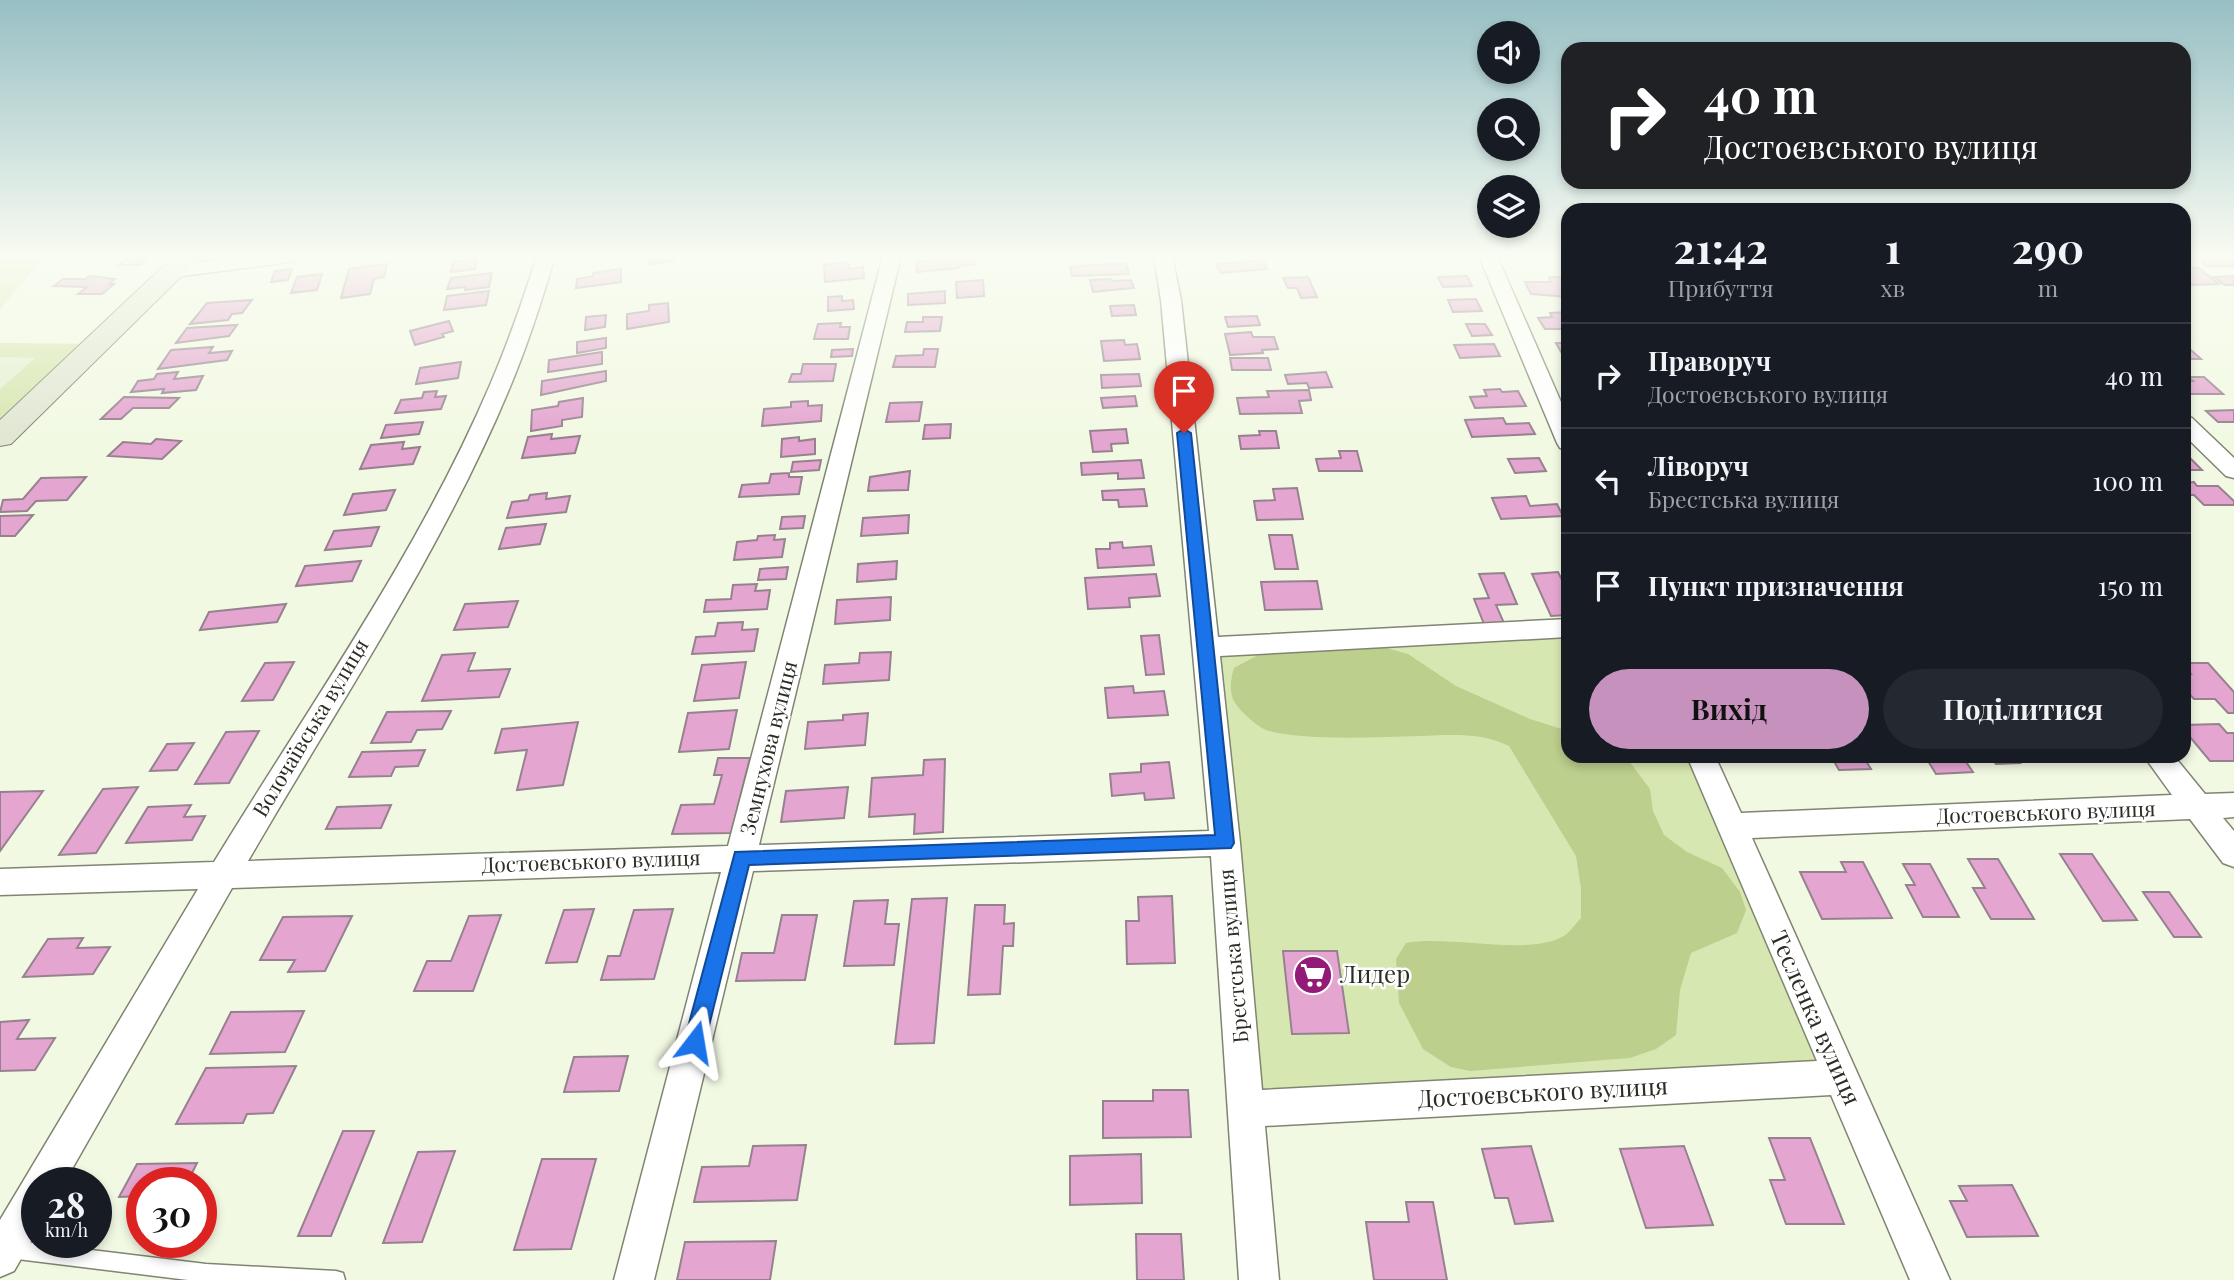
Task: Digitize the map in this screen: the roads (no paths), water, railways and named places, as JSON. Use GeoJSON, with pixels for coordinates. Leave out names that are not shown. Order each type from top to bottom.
{"type":"FeatureCollection","features":[{"type":"Feature","properties":{"kind":"street"},"geometry":{"type":"LineString","coordinates":[[0,437],[128,316]]}},
{"type":"Feature","properties":{"kind":"street","name":"Волочаївська вулиця"},"geometry":{"type":"LineString","coordinates":[[52,1167],[224,873],[421,547],[471,451],[509,368],[528,316]]}},
{"type":"Feature","properties":{"kind":"street","name":"Земнухова вулиця"},"geometry":{"type":"LineString","coordinates":[[634,1280],[877,316]]}},
{"type":"Feature","properties":{"kind":"street","name":"Брестська вулиця"},"geometry":{"type":"LineString","coordinates":[[1173,316],[1225,843],[1259,1280]]}},
{"type":"Feature","properties":{"kind":"street"},"geometry":{"type":"LineString","coordinates":[[1514,316],[1561,427]]}},
{"type":"Feature","properties":{"kind":"street"},"geometry":{"type":"LineString","coordinates":[[2191,430],[2234,471]]}},
{"type":"Feature","properties":{"kind":"street"},"geometry":{"type":"LineString","coordinates":[[1205,647],[1561,628]]}},
{"type":"Feature","properties":{"kind":"street","name":"Тесленка вулиця"},"geometry":{"type":"LineString","coordinates":[[1704,763],[1930,1280]]}},
{"type":"Feature","properties":{"kind":"street"},"geometry":{"type":"LineString","coordinates":[[2163,763],[2234,854]]}},
{"type":"Feature","properties":{"kind":"street","name":"Достоєвського вулиця"},"geometry":{"type":"LineString","coordinates":[[1731,826],[2234,805]]}},
{"type":"Feature","properties":{"kind":"street","name":"Достоєвського вулиця"},"geometry":{"type":"LineString","coordinates":[[0,882],[1225,843]]}},
{"type":"Feature","properties":{"kind":"street","name":"Достоєвського вулиця"},"geometry":{"type":"LineString","coordinates":[[1246,1109],[1841,1077]]}},
{"type":"Feature","properties":{"kind":"street"},"geometry":{"type":"LineString","coordinates":[[3,1253],[21,1222]]}},
{"type":"Feature","properties":{"kind":"lane"},"geometry":{"type":"LineString","coordinates":[[3,1253],[206,1273],[336,1280]]}},
{"type":"Feature","properties":{"kind":"place","name":"Лидер"},"geometry":{"type":"Point","coordinates":[1313,975]}}]}
